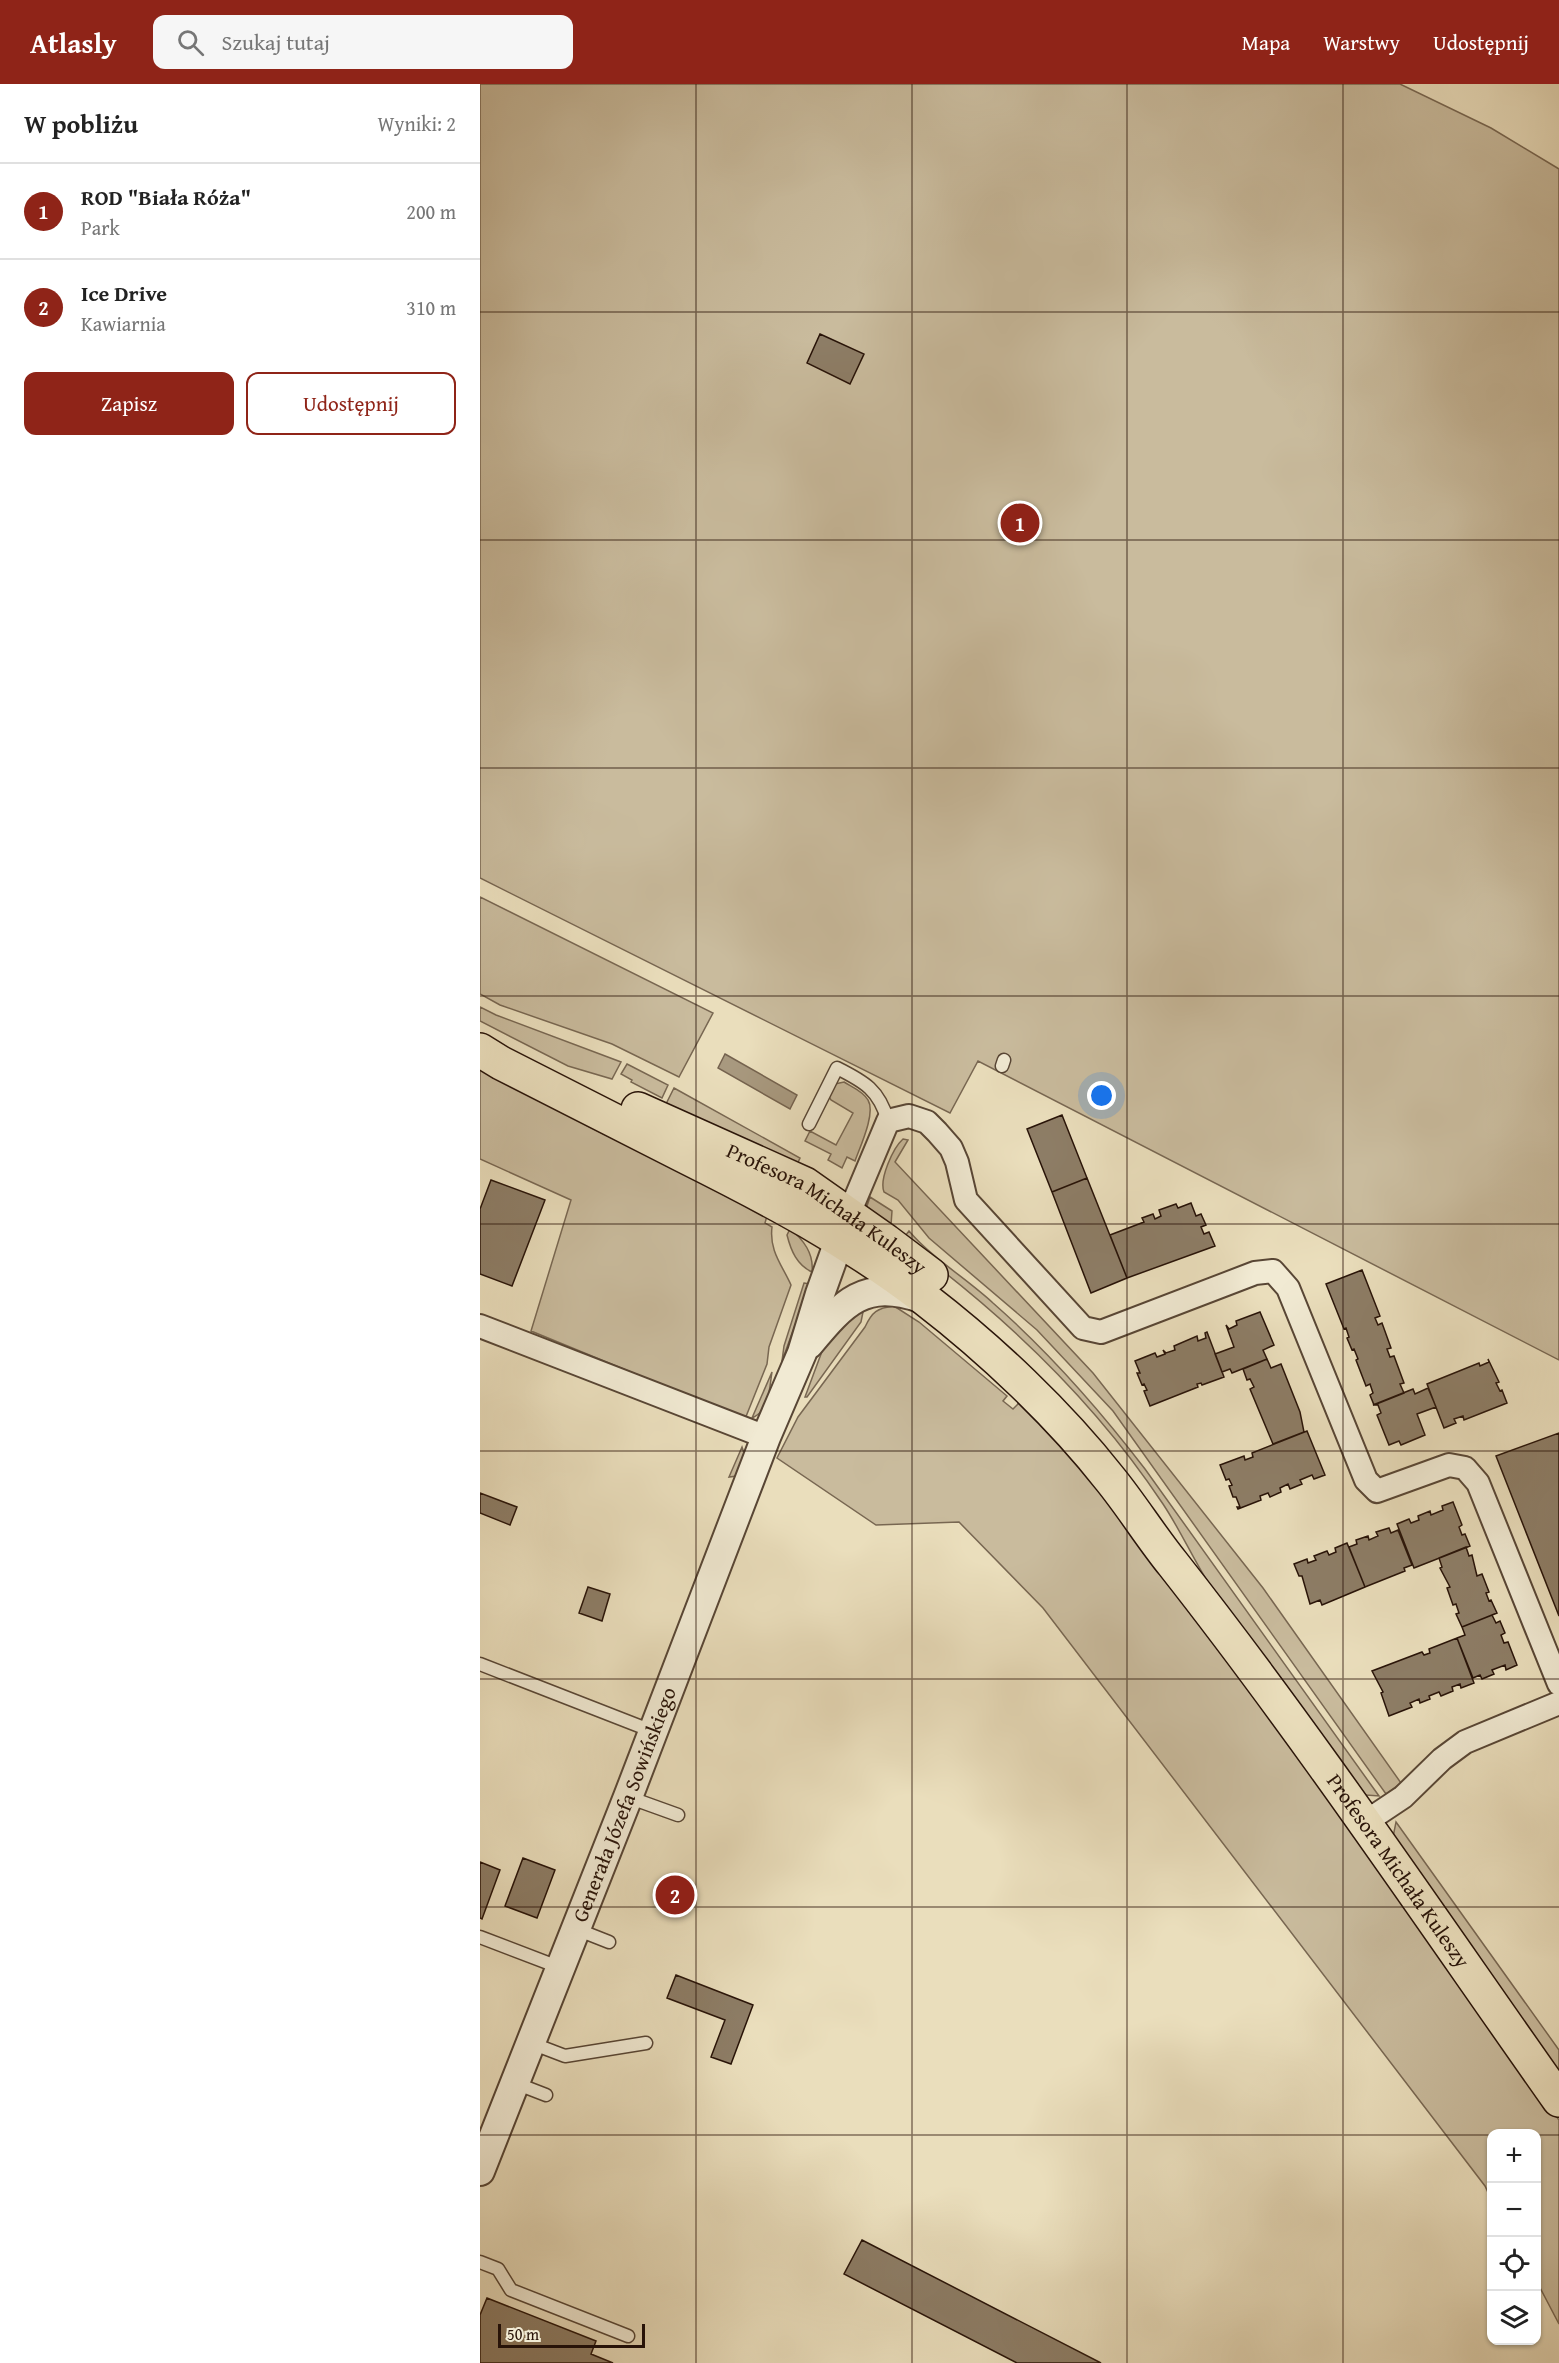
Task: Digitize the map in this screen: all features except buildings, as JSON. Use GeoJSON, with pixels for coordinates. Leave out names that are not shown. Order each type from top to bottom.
{"type":"FeatureCollection","features":[{"type":"Feature","properties":{"kind":"main road","name":"Profesora Michała Kuleszy"},"geometry":{"type":"LineString","coordinates":[[480,1029],[650,1114],[805,1184],[874,1261],[979,1342],[1071,1434],[1110,1479],[1163,1552],[1236,1644],[1559,2100]]}},
{"type":"Feature","properties":{"kind":"main road","name":"Profesora Michała Kuleszy"},"geometry":{"type":"LineString","coordinates":[[491,1056],[770,1199],[844,1228],[920,1266],[985,1320],[1068,1403],[1125,1469],[1157,1509],[1236,1644]]}},
{"type":"Feature","properties":{"kind":"street"},"geometry":{"type":"LineString","coordinates":[[844,1228],[892,1120],[925,1133],[937,1132],[951,1148],[957,1162],[966,1200],[1083,1328],[1101,1332],[1255,1273],[1273,1271],[1288,1288],[1366,1480],[1377,1491],[1449,1465],[1465,1468],[1478,1483],[1559,1684]]}},
{"type":"Feature","properties":{"kind":"street","name":"Generała Józefa Sowińskiego"},"geometry":{"type":"LineString","coordinates":[[480,2171],[628,1797],[766,1437],[802,1353],[844,1228]]}},
{"type":"Feature","properties":{"kind":"street"},"geometry":{"type":"LineString","coordinates":[[802,1353],[831,1318],[862,1295],[892,1290],[927,1300]]}},
{"type":"Feature","properties":{"kind":"street"},"geometry":{"type":"LineString","coordinates":[[480,1326],[766,1437]]}},
{"type":"Feature","properties":{"kind":"street"},"geometry":{"type":"LineString","coordinates":[[1364,1823],[1403,1797],[1442,1759],[1465,1742],[1559,1703]]}},
{"type":"Feature","properties":{"kind":"lane"},"geometry":{"type":"LineString","coordinates":[[809,1124],[837,1068],[869,1086],[892,1120]]}},
{"type":"Feature","properties":{"kind":"lane"},"geometry":{"type":"LineString","coordinates":[[480,1664],[652,1731]]}},
{"type":"Feature","properties":{"kind":"lane"},"geometry":{"type":"LineString","coordinates":[[628,1797],[678,1815]]}},
{"type":"Feature","properties":{"kind":"lane"},"geometry":{"type":"LineString","coordinates":[[576,1929],[609,1942]]}},
{"type":"Feature","properties":{"kind":"lane"},"geometry":{"type":"LineString","coordinates":[[480,1937],[561,1968]]}},
{"type":"Feature","properties":{"kind":"lane"},"geometry":{"type":"LineString","coordinates":[[531,2043],[565,2056],[646,2043]]}},
{"type":"Feature","properties":{"kind":"lane"},"geometry":{"type":"LineString","coordinates":[[515,2083],[546,2096]]}},
{"type":"Feature","properties":{"kind":"lane"},"geometry":{"type":"LineString","coordinates":[[480,2262],[498,2269],[511,2290],[628,2336]]}},
{"type":"Feature","properties":{"kind":"shaded area"},"geometry":{"type":"Polygon","coordinates":[[[480,84],[1400,84],[1491,128],[1559,169],[1559,1360],[978,1061],[950,1113],[480,878],[480,84]]]}},
{"type":"Feature","properties":{"kind":"shaded area"},"geometry":{"type":"Polygon","coordinates":[[[480,897],[713,1013],[679,1077],[612,1044],[500,1005],[480,994],[480,897]]]}},
{"type":"Feature","properties":{"kind":"shaded area"},"geometry":{"type":"Polygon","coordinates":[[[480,1007],[621,1062],[612,1079],[568,1066],[480,1021],[480,1007]]]}},
{"type":"Feature","properties":{"kind":"shaded area"},"geometry":{"type":"Polygon","coordinates":[[[725,1054],[797,1095],[790,1109],[718,1068],[725,1054]]]}},
{"type":"Feature","properties":{"kind":"shaded area"},"geometry":{"type":"Polygon","coordinates":[[[480,1057],[586,1125],[767,1216],[765,1223],[772,1227],[774,1251],[791,1285],[769,1347],[767,1364],[745,1419],[531,1331],[571,1200],[480,1159],[480,1057]]]}},
{"type":"Feature","properties":{"kind":"shaded area"},"geometry":{"type":"Polygon","coordinates":[[[627,1064],[668,1085],[662,1098],[631,1082],[632,1080],[621,1074],[627,1064]]]}},
{"type":"Feature","properties":{"kind":"shaded area"},"geometry":{"type":"Polygon","coordinates":[[[844,1082],[866,1097],[870,1113],[855,1161],[847,1157],[842,1168],[828,1160],[831,1154],[805,1141],[810,1131],[836,1145],[853,1113],[829,1097],[835,1084],[844,1082]]]}},
{"type":"Feature","properties":{"kind":"shaded area"},"geometry":{"type":"Polygon","coordinates":[[[674,1088],[800,1158],[794,1171],[665,1106],[674,1088]]]}},
{"type":"Feature","properties":{"kind":"shaded area"},"geometry":{"type":"Polygon","coordinates":[[[903,1139],[908,1140],[895,1162],[1093,1373],[1263,1588],[1401,1783],[1386,1794],[1113,1411],[1037,1330],[929,1238],[898,1200],[884,1192],[883,1180],[888,1164],[903,1139]]]}},
{"type":"Feature","properties":{"kind":"shaded area"},"geometry":{"type":"Polygon","coordinates":[[[870,1197],[892,1211],[891,1225],[869,1212],[867,1206],[870,1197]]]}},
{"type":"Feature","properties":{"kind":"shaded area"},"geometry":{"type":"Polygon","coordinates":[[[790,1229],[800,1238],[810,1253],[812,1272],[802,1266],[793,1252],[787,1235],[790,1229]]]}},
{"type":"Feature","properties":{"kind":"shaded area"},"geometry":{"type":"Polygon","coordinates":[[[909,1231],[928,1251],[983,1294],[1014,1322],[1073,1382],[1110,1425],[1145,1469],[1379,1796],[1366,1795],[1356,1790],[1210,1587],[1163,1504],[1107,1429],[1044,1360],[1010,1328],[975,1297],[902,1240],[909,1231]]]}},
{"type":"Feature","properties":{"kind":"shaded area"},"geometry":{"type":"Polygon","coordinates":[[[804,1283],[810,1284],[782,1361],[784,1346],[804,1283]]]}},
{"type":"Feature","properties":{"kind":"shaded area"},"geometry":{"type":"Polygon","coordinates":[[[861,1303],[863,1312],[861,1322],[805,1397],[827,1338],[861,1303]]]}},
{"type":"Feature","properties":{"kind":"shaded area"},"geometry":{"type":"Polygon","coordinates":[[[894,1306],[919,1322],[1007,1396],[1003,1401],[1013,1409],[1020,1402],[1052,1424],[1366,1847],[1559,2120],[1559,2324],[1541,2290],[1541,2129],[1487,2129],[1487,2190],[1043,1608],[959,1522],[876,1525],[777,1458],[798,1417],[870,1318],[883,1308],[894,1306]]]}},
{"type":"Feature","properties":{"kind":"shaded area"},"geometry":{"type":"Polygon","coordinates":[[[772,1372],[765,1405],[752,1418],[772,1372]]]}},
{"type":"Feature","properties":{"kind":"shaded area"},"geometry":{"type":"Polygon","coordinates":[[[742,1447],[745,1456],[737,1476],[729,1477],[742,1447]]]}},
{"type":"Feature","properties":{"kind":"shaded area"},"geometry":{"type":"Polygon","coordinates":[[[1396,1822],[1559,2050],[1559,2077],[1393,1837],[1396,1822]]]}},
{"type":"Feature","properties":{"kind":"place","name":"ROD \"Biała Róża\""},"geometry":{"type":"Point","coordinates":[1020,523]}},
{"type":"Feature","properties":{"kind":"place","name":"Ice Drive"},"geometry":{"type":"Point","coordinates":[675,1895]}}]}
